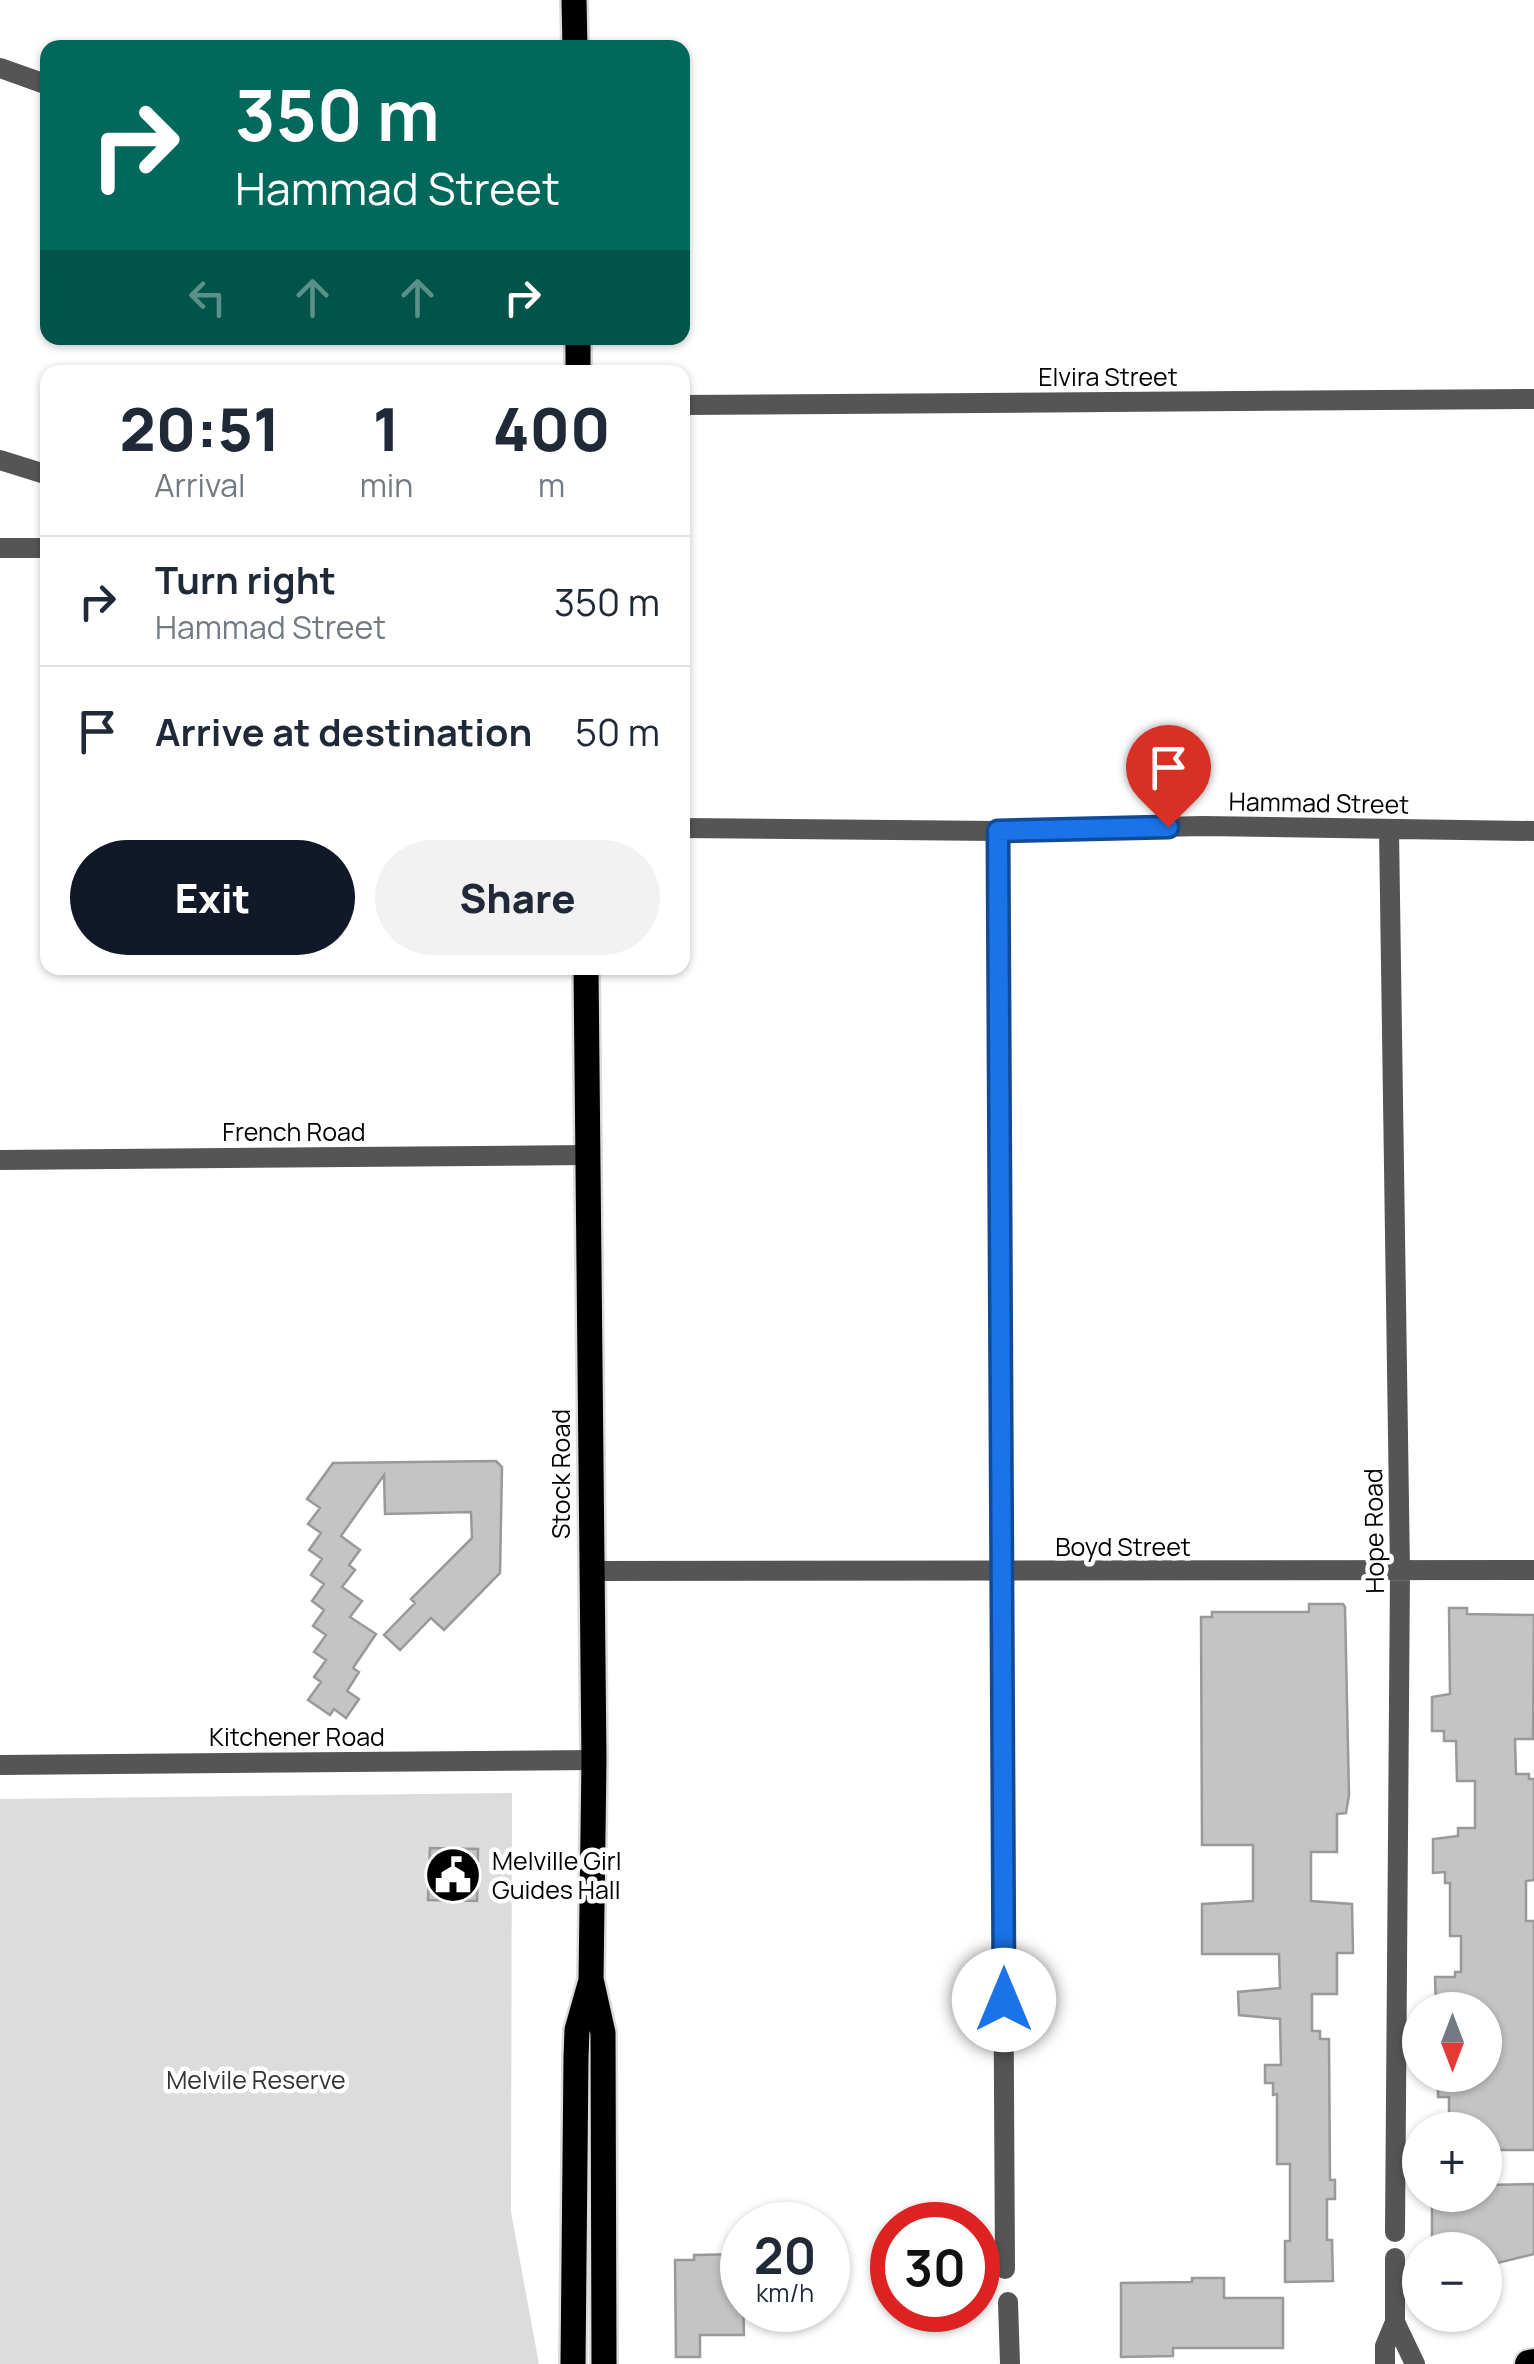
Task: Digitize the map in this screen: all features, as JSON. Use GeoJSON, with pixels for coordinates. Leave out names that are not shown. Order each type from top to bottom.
{"type":"FeatureCollection","features":[{"type":"Feature","properties":{"kind":"main road"},"geometry":{"type":"LineString","coordinates":[[574,0],[575,40]]}},
{"type":"Feature","properties":{"kind":"main road","name":"Stock Road"},"geometry":{"type":"LineString","coordinates":[[586,975],[594,1760],[592,1979],[602,2034],[604,2364]]}},
{"type":"Feature","properties":{"kind":"main road","name":"Stock Road"},"geometry":{"type":"LineString","coordinates":[[574,2364],[577,2030],[592,1979]]}},
{"type":"Feature","properties":{"kind":"street"},"geometry":{"type":"LineString","coordinates":[[0,68],[40,82]]}},
{"type":"Feature","properties":{"kind":"street","name":"Elvira Street"},"geometry":{"type":"LineString","coordinates":[[690,405],[1534,399]]}},
{"type":"Feature","properties":{"kind":"street"},"geometry":{"type":"LineString","coordinates":[[0,460],[40,472]]}},
{"type":"Feature","properties":{"kind":"street"},"geometry":{"type":"LineString","coordinates":[[0,548],[40,548]]}},
{"type":"Feature","properties":{"kind":"street","name":"Hammad Street"},"geometry":{"type":"LineString","coordinates":[[690,828],[998,831],[1202,826],[1534,832]]}},
{"type":"Feature","properties":{"kind":"street","name":"Hope Road"},"geometry":{"type":"LineString","coordinates":[[1389,830],[1400,1571],[1396,2232]]}},
{"type":"Feature","properties":{"kind":"street"},"geometry":{"type":"LineString","coordinates":[[998,831],[1005,2269]]}},
{"type":"Feature","properties":{"kind":"street","name":"French Road"},"geometry":{"type":"LineString","coordinates":[[0,1160],[588,1155]]}},
{"type":"Feature","properties":{"kind":"street","name":"Boyd Street"},"geometry":{"type":"LineString","coordinates":[[592,1571],[1534,1570]]}},
{"type":"Feature","properties":{"kind":"street","name":"Kitchener Road"},"geometry":{"type":"LineString","coordinates":[[0,1765],[594,1760]]}},
{"type":"Feature","properties":{"kind":"street"},"geometry":{"type":"LineString","coordinates":[[1396,2258],[1396,2322],[1415,2364]]}},
{"type":"Feature","properties":{"kind":"street"},"geometry":{"type":"LineString","coordinates":[[1008,2302],[1010,2364]]}},
{"type":"Feature","properties":{"kind":"street"},"geometry":{"type":"LineString","coordinates":[[1385,2364],[1385,2346],[1396,2322]]}},
{"type":"Feature","properties":{"kind":"green space","name":"Melvile Reserve"},"geometry":{"type":"Polygon","coordinates":[[[512,1793],[511,2212],[539,2364],[0,2364],[0,1799],[512,1793]]]}},
{"type":"Feature","properties":{"kind":"building"},"geometry":{"type":"Polygon","coordinates":[[[496,1461],[502,1467],[500,1573],[444,1630],[431,1618],[400,1650],[384,1635],[415,1603],[411,1599],[472,1538],[471,1512],[385,1514],[384,1475],[341,1536],[360,1550],[349,1565],[355,1570],[342,1587],[362,1601],[350,1617],[376,1634],[353,1668],[359,1672],[347,1691],[359,1699],[346,1718],[334,1709],[330,1715],[308,1700],[321,1682],[314,1677],[326,1660],[314,1652],[326,1635],[313,1626],[324,1610],[312,1601],[324,1584],[311,1575],[322,1559],[309,1550],[321,1533],[308,1524],[320,1508],[307,1499],[333,1463],[496,1461]]]}},
{"type":"Feature","properties":{"kind":"building"},"geometry":{"type":"Polygon","coordinates":[[[1309,1604],[1345,1607],[1349,1795],[1346,1813],[1337,1814],[1337,1852],[1311,1852],[1311,1901],[1352,1904],[1353,1953],[1337,1953],[1337,1994],[1312,1994],[1312,2031],[1320,2031],[1320,2039],[1329,2039],[1330,2180],[1335,2180],[1335,2199],[1327,2199],[1327,2240],[1332,2240],[1333,2281],[1285,2282],[1285,2241],[1290,2241],[1290,2164],[1277,2164],[1277,2094],[1273,2095],[1273,2083],[1265,2083],[1265,2065],[1281,2065],[1280,2019],[1239,2015],[1238,1992],[1280,1988],[1279,1954],[1202,1954],[1202,1904],[1253,1901],[1253,1845],[1202,1845],[1201,1617],[1212,1617],[1212,1612],[1309,1612],[1309,1604]]]}},
{"type":"Feature","properties":{"kind":"building"},"geometry":{"type":"Polygon","coordinates":[[[1449,1608],[1467,1608],[1467,1614],[1534,1615],[1533,1739],[1515,1739],[1516,1774],[1529,1774],[1529,1779],[1534,1779],[1534,1880],[1526,1881],[1526,1921],[1534,1921],[1534,2150],[1502,2150],[1502,2112],[1449,2112],[1449,2097],[1438,2097],[1438,2092],[1502,2092],[1502,1992],[1435,1992],[1435,1977],[1455,1977],[1455,1972],[1461,1972],[1461,1936],[1450,1936],[1450,1883],[1445,1883],[1445,1872],[1433,1873],[1433,1839],[1458,1836],[1458,1828],[1475,1828],[1475,1781],[1457,1781],[1456,1741],[1444,1741],[1444,1731],[1432,1731],[1432,1697],[1450,1694],[1449,1608]]]}},
{"type":"Feature","properties":{"kind":"building","name":"Melville Girl Guides Hall"},"geometry":{"type":"Polygon","coordinates":[[[430,1848],[478,1849],[477,1901],[428,1900],[430,1848]]]}},
{"type":"Feature","properties":{"kind":"building"},"geometry":{"type":"Polygon","coordinates":[[[1534,2184],[1534,2254],[1502,2262],[1502,2232],[1432,2232],[1432,2212],[1502,2212],[1502,2185],[1534,2184]]]}},
{"type":"Feature","properties":{"kind":"building"},"geometry":{"type":"Polygon","coordinates":[[[720,2254],[720,2332],[744,2335],[700,2335],[700,2357],[676,2357],[675,2260],[694,2260],[694,2255],[720,2254]]]}},
{"type":"Feature","properties":{"kind":"building"},"geometry":{"type":"Polygon","coordinates":[[[1192,2278],[1224,2278],[1224,2298],[1283,2298],[1283,2348],[1173,2348],[1173,2356],[1121,2357],[1121,2283],[1192,2282],[1192,2278]]]}},
{"type":"Feature","properties":{"kind":"place","name":"Melville Girl Guides Hall"},"geometry":{"type":"Point","coordinates":[453,1875]}},
{"type":"Feature","properties":{"kind":"route"},"geometry":{"type":"LineString","coordinates":[[1004,2000],[998,831],[1168,827]]}}]}
